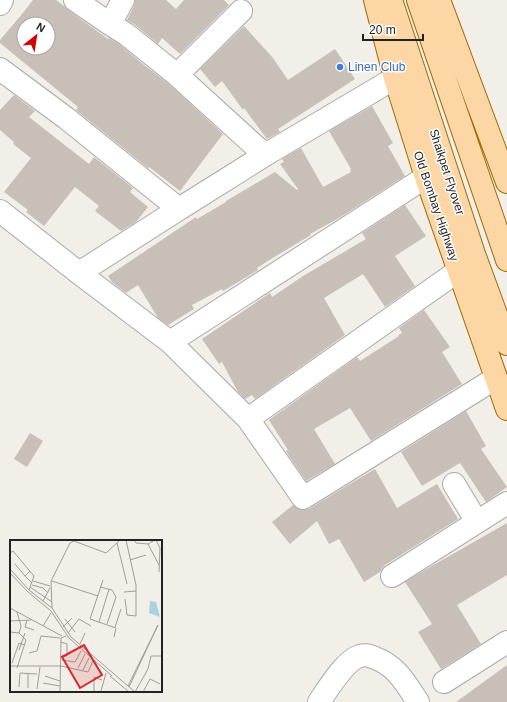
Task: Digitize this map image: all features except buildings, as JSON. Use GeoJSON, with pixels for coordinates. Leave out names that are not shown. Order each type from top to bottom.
{"type":"FeatureCollection","features":[{"type":"Feature","properties":{"kind":"main road","name":"Old Bombay Highway"},"geometry":{"type":"LineString","coordinates":[[374,0],[395,78],[426,177],[507,409]]}},
{"type":"Feature","properties":{"kind":"main road","name":"Shaikpet Flyover"},"geometry":{"type":"LineString","coordinates":[[391,0],[474,254],[507,344]]}},
{"type":"Feature","properties":{"kind":"main road"},"geometry":{"type":"LineString","coordinates":[[418,0],[507,260]]}},
{"type":"Feature","properties":{"kind":"main road"},"geometry":{"type":"LineString","coordinates":[[439,0],[507,182]]}},
{"type":"Feature","properties":{"kind":"street"},"geometry":{"type":"LineString","coordinates":[[0,4],[2,0]]}},
{"type":"Feature","properties":{"kind":"street"},"geometry":{"type":"LineString","coordinates":[[75,0],[126,34],[177,74],[265,155]]}},
{"type":"Feature","properties":{"kind":"street"},"geometry":{"type":"LineString","coordinates":[[110,24],[123,0]]}},
{"type":"Feature","properties":{"kind":"street"},"geometry":{"type":"LineString","coordinates":[[177,74],[241,11]]}},
{"type":"Feature","properties":{"kind":"street"},"geometry":{"type":"LineString","coordinates":[[0,69],[66,118],[178,209]]}},
{"type":"Feature","properties":{"kind":"street"},"geometry":{"type":"LineString","coordinates":[[79,274],[178,209],[265,155],[395,78]]}},
{"type":"Feature","properties":{"kind":"street"},"geometry":{"type":"LineString","coordinates":[[170,342],[426,177]]}},
{"type":"Feature","properties":{"kind":"street"},"geometry":{"type":"LineString","coordinates":[[0,211],[79,274],[170,342],[248,419],[303,498],[496,378]]}},
{"type":"Feature","properties":{"kind":"street"},"geometry":{"type":"LineString","coordinates":[[248,419],[458,271]]}},
{"type":"Feature","properties":{"kind":"street"},"geometry":{"type":"LineString","coordinates":[[454,484],[477,522]]}},
{"type":"Feature","properties":{"kind":"street"},"geometry":{"type":"LineString","coordinates":[[392,576],[507,503]]}},
{"type":"Feature","properties":{"kind":"street"},"geometry":{"type":"LineString","coordinates":[[444,682],[507,642]]}},
{"type":"Feature","properties":{"kind":"street"},"geometry":{"type":"LineString","coordinates":[[319,702],[335,678],[350,662],[360,656],[368,655],[390,665],[400,674],[418,702]]}},
{"type":"Feature","properties":{"kind":"place","name":"Linen Club"},"geometry":{"type":"Point","coordinates":[340,67]}}]}
